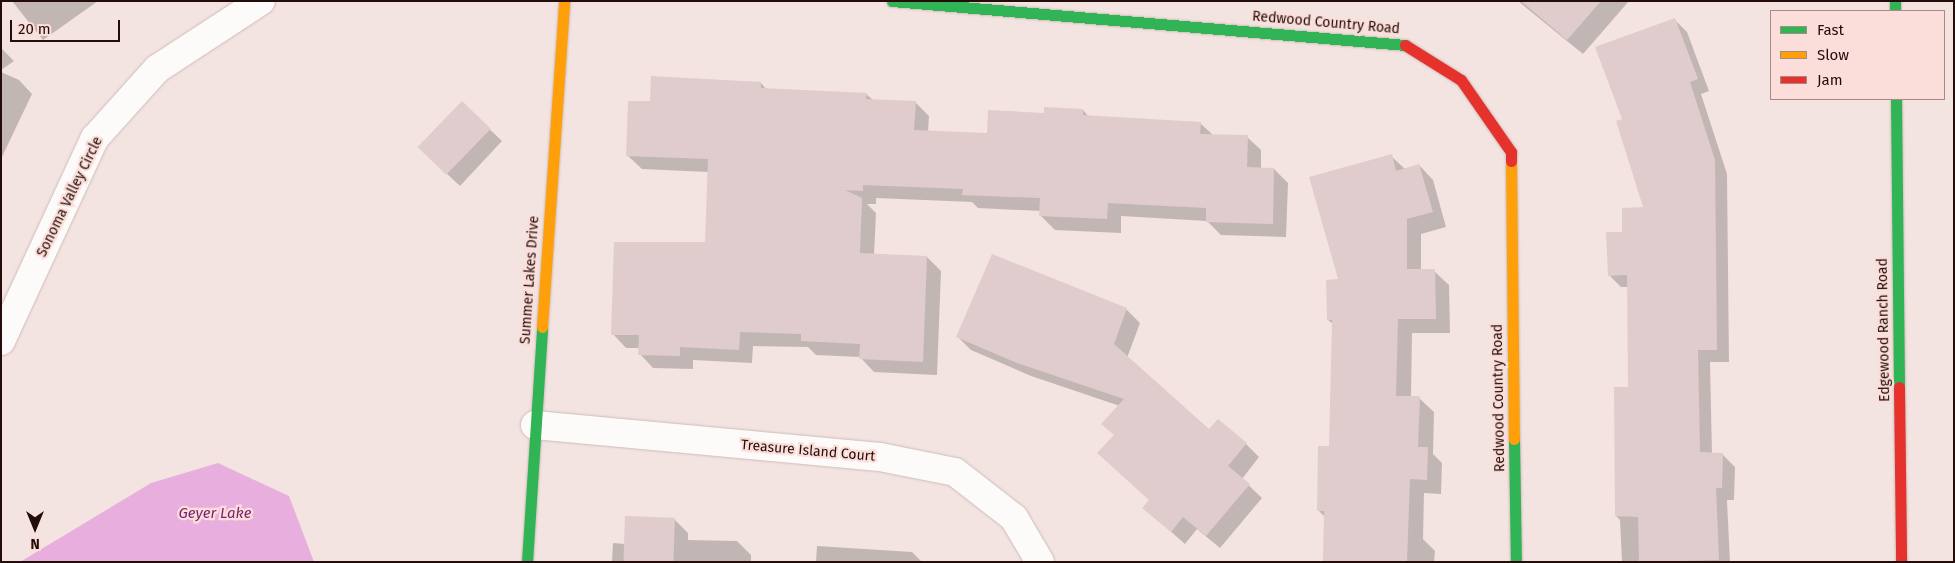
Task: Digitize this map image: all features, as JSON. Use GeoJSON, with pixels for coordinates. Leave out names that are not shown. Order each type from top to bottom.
{"type":"FeatureCollection","features":[{"type":"Feature","properties":{"kind":"street","name":"Sonoma Valley Circle"},"geometry":{"type":"LineString","coordinates":[[1,342],[95,138],[157,69],[261,1]]}},
{"type":"Feature","properties":{"kind":"street","name":"Summer Lakes Drive"},"geometry":{"type":"LineString","coordinates":[[528,562],[535,425],[564,1]]}},
{"type":"Feature","properties":{"kind":"street","name":"Redwood Country Road"},"geometry":{"type":"LineString","coordinates":[[892,1],[1401,43],[1461,80],[1511,152],[1516,562]]}},
{"type":"Feature","properties":{"kind":"street","name":"Edgewood Ranch Road"},"geometry":{"type":"LineString","coordinates":[[1896,100],[1901,562]]}},
{"type":"Feature","properties":{"kind":"street","name":"Treasure Island Court"},"geometry":{"type":"LineString","coordinates":[[535,425],[880,457],[956,472],[1014,518],[1040,562]]}},
{"type":"Feature","properties":{"kind":"water","name":"Geyer Lake"},"geometry":{"type":"Polygon","coordinates":[[[218,463],[289,496],[314,562],[20,562],[151,483],[218,463]]]}},
{"type":"Feature","properties":{"kind":"building"},"geometry":{"type":"Polygon","coordinates":[[[1521,1],[1601,1],[1567,40],[1521,1]]]}},
{"type":"Feature","properties":{"kind":"building"},"geometry":{"type":"Polygon","coordinates":[[[1675,18],[1698,79],[1690,82],[1715,160],[1717,350],[1698,350],[1700,452],[1723,453],[1722,488],[1716,488],[1719,560],[1639,562],[1638,517],[1615,516],[1614,387],[1628,387],[1627,275],[1608,276],[1606,232],[1622,232],[1622,208],[1643,207],[1616,121],[1622,119],[1595,47],[1675,18]]]}},
{"type":"Feature","properties":{"kind":"building"},"geometry":{"type":"Polygon","coordinates":[[[651,76],[761,82],[761,88],[867,93],[866,99],[916,101],[914,130],[987,133],[988,110],[1044,113],[1044,107],[1083,109],[1083,115],[1201,122],[1200,134],[1248,135],[1247,167],[1274,168],[1273,224],[1206,222],[1206,208],[1108,203],[1107,219],[1039,216],[1040,198],[962,195],[963,189],[863,185],[863,191],[845,190],[862,198],[860,253],[927,256],[923,362],[859,359],[860,344],[801,341],[801,334],[740,332],[739,350],[680,347],[680,356],[638,355],[639,335],[611,335],[614,242],[705,242],[708,159],[626,156],[628,101],[650,101],[651,76]]]}},
{"type":"Feature","properties":{"kind":"building"},"geometry":{"type":"Polygon","coordinates":[[[462,101],[491,129],[446,175],[418,147],[462,101]]]}},
{"type":"Feature","properties":{"kind":"building"},"geometry":{"type":"Polygon","coordinates":[[[1392,154],[1396,171],[1419,164],[1433,212],[1407,219],[1407,269],[1435,269],[1436,319],[1398,319],[1396,396],[1420,396],[1418,447],[1428,447],[1427,480],[1410,479],[1407,562],[1323,562],[1324,511],[1317,511],[1318,446],[1329,446],[1332,320],[1327,320],[1326,280],[1338,279],[1309,177],[1392,154]]]}},
{"type":"Feature","properties":{"kind":"building"},"geometry":{"type":"Polygon","coordinates":[[[992,254],[1127,308],[1114,344],[1209,429],[1218,419],[1247,443],[1228,466],[1250,484],[1206,536],[1183,517],[1171,532],[1142,508],[1149,500],[1097,453],[1114,435],[1101,424],[1124,399],[1017,363],[956,337],[992,254]]]}},
{"type":"Feature","properties":{"kind":"building"},"geometry":{"type":"Polygon","coordinates":[[[625,516],[675,518],[673,562],[623,562],[625,516]]]}},
{"type":"Feature","properties":{"kind":"traffic: fast"},"geometry":{"type":"LineString","coordinates":[[892,1],[1405,45]]}},
{"type":"Feature","properties":{"kind":"traffic: fast"},"geometry":{"type":"LineString","coordinates":[[1895,1],[1895,10]]}},
{"type":"Feature","properties":{"kind":"traffic: fast"},"geometry":{"type":"LineString","coordinates":[[1896,100],[1899,387]]}},
{"type":"Feature","properties":{"kind":"traffic: fast"},"geometry":{"type":"LineString","coordinates":[[527,562],[542,327]]}},
{"type":"Feature","properties":{"kind":"traffic: fast"},"geometry":{"type":"LineString","coordinates":[[1514,439],[1516,562]]}},
{"type":"Feature","properties":{"kind":"traffic: slow"},"geometry":{"type":"LineString","coordinates":[[542,327],[564,1]]}},
{"type":"Feature","properties":{"kind":"traffic: slow"},"geometry":{"type":"LineString","coordinates":[[1511,161],[1514,439]]}},
{"type":"Feature","properties":{"kind":"traffic: jam"},"geometry":{"type":"LineString","coordinates":[[1405,45],[1461,80],[1511,152],[1511,161]]}},
{"type":"Feature","properties":{"kind":"traffic: jam"},"geometry":{"type":"LineString","coordinates":[[1899,387],[1901,562]]}}]}
